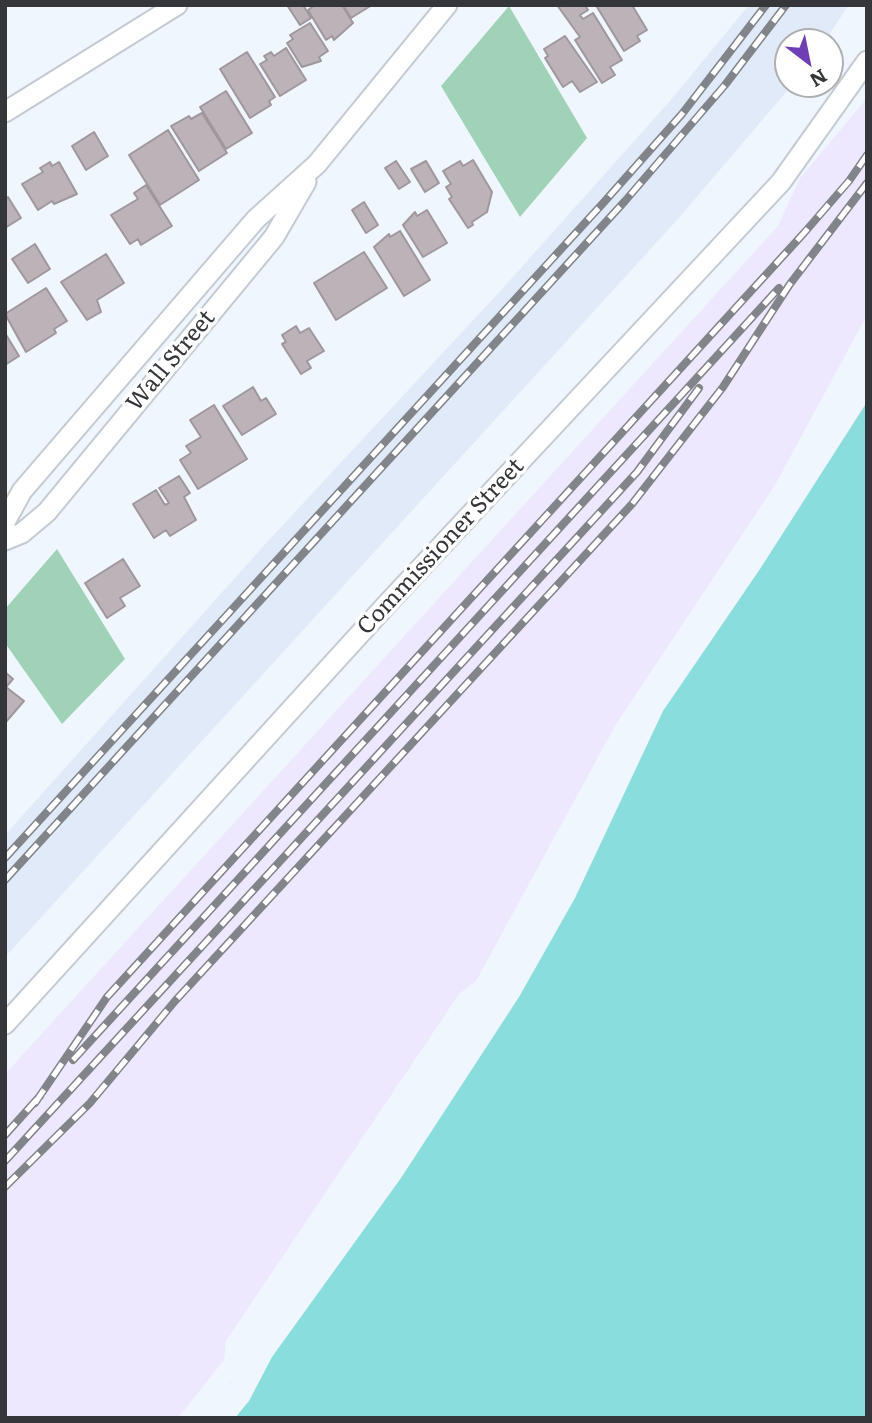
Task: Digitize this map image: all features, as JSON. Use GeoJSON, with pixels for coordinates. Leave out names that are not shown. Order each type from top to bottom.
{"type":"FeatureCollection","features":[{"type":"Feature","properties":{"kind":"street"},"geometry":{"type":"LineString","coordinates":[[5,112],[177,5]]}},
{"type":"Feature","properties":{"kind":"street","name":"Wall Street"},"geometry":{"type":"LineString","coordinates":[[5,522],[22,491],[256,219],[317,164],[447,5]]}},
{"type":"Feature","properties":{"kind":"street","name":"Commissioner Street"},"geometry":{"type":"LineString","coordinates":[[5,1024],[388,603],[781,182],[867,61]]}},
{"type":"Feature","properties":{"kind":"street","name":"Wall Street"},"geometry":{"type":"LineString","coordinates":[[5,540],[22,533],[47,512],[274,237],[317,164]]}},
{"type":"Feature","properties":{"kind":"shaded area"},"geometry":{"type":"Polygon","coordinates":[[[749,5],[849,5],[833,28],[774,28],[774,98],[781,98],[678,219],[5,957],[5,835],[268,541],[503,288],[669,102],[749,5]]]}},
{"type":"Feature","properties":{"kind":"shaded area"},"geometry":{"type":"Polygon","coordinates":[[[867,98],[867,315],[775,485],[615,726],[476,981],[459,994],[226,1341],[224,1360],[178,1418],[5,1418],[5,1074],[778,226],[800,178],[867,98]]]}},
{"type":"Feature","properties":{"kind":"green space"},"geometry":{"type":"Polygon","coordinates":[[[509,6],[587,138],[520,217],[441,86],[509,6]]]}},
{"type":"Feature","properties":{"kind":"green space"},"geometry":{"type":"Polygon","coordinates":[[[57,549],[125,659],[62,724],[5,643],[5,609],[57,549]]]}},
{"type":"Feature","properties":{"kind":"water"},"geometry":{"type":"Polygon","coordinates":[[[867,367],[867,1418],[206,1418],[387,1157],[537,919],[867,367]]]}},
{"type":"Feature","properties":{"kind":"pier"},"geometry":{"type":"Polygon","coordinates":[[[867,364],[867,402],[760,569],[663,711],[575,898],[519,997],[401,1178],[272,1357],[249,1401],[235,1418],[203,1418],[231,1382],[244,1349],[384,1155],[534,918],[612,765],[756,545],[867,364]]]}},
{"type":"Feature","properties":{"kind":"building"},"geometry":{"type":"Polygon","coordinates":[[[287,5],[303,5],[311,18],[300,25],[287,5]]]}},
{"type":"Feature","properties":{"kind":"building"},"geometry":{"type":"Polygon","coordinates":[[[315,5],[342,5],[353,23],[334,40],[332,36],[326,40],[308,10],[315,5]]]}},
{"type":"Feature","properties":{"kind":"building"},"geometry":{"type":"Polygon","coordinates":[[[343,5],[372,5],[351,18],[343,5]]]}},
{"type":"Feature","properties":{"kind":"building"},"geometry":{"type":"Polygon","coordinates":[[[557,5],[585,5],[588,10],[580,15],[583,19],[593,13],[622,60],[610,67],[615,75],[602,83],[575,40],[580,37],[557,5]]]}},
{"type":"Feature","properties":{"kind":"building"},"geometry":{"type":"Polygon","coordinates":[[[632,5],[647,30],[637,36],[640,41],[624,51],[597,7],[632,5]]]}},
{"type":"Feature","properties":{"kind":"building"},"geometry":{"type":"Polygon","coordinates":[[[310,23],[328,51],[319,57],[321,61],[302,67],[287,43],[293,39],[290,35],[310,23]]]}},
{"type":"Feature","properties":{"kind":"building"},"geometry":{"type":"Polygon","coordinates":[[[565,36],[597,82],[580,92],[572,81],[563,87],[545,58],[548,56],[544,49],[565,36]]]}},
{"type":"Feature","properties":{"kind":"building"},"geometry":{"type":"Polygon","coordinates":[[[286,48],[306,80],[280,96],[260,64],[267,60],[264,56],[271,52],[274,56],[286,48]]]}},
{"type":"Feature","properties":{"kind":"building"},"geometry":{"type":"Polygon","coordinates":[[[247,52],[275,97],[269,101],[271,105],[250,118],[220,69],[247,52]]]}},
{"type":"Feature","properties":{"kind":"building"},"geometry":{"type":"Polygon","coordinates":[[[226,91],[252,133],[226,149],[200,107],[226,91]]]}},
{"type":"Feature","properties":{"kind":"building"},"geometry":{"type":"Polygon","coordinates":[[[202,113],[227,153],[199,171],[171,126],[189,116],[191,119],[202,113]]]}},
{"type":"Feature","properties":{"kind":"building"},"geometry":{"type":"Polygon","coordinates":[[[168,130],[199,180],[160,205],[129,155],[168,130]]]}},
{"type":"Feature","properties":{"kind":"building"},"geometry":{"type":"Polygon","coordinates":[[[94,132],[108,156],[86,170],[72,146],[94,132]]]}},
{"type":"Feature","properties":{"kind":"building"},"geometry":{"type":"Polygon","coordinates":[[[473,160],[492,192],[487,212],[468,228],[449,199],[452,197],[446,187],[451,184],[443,171],[460,161],[463,166],[473,160]]]}},
{"type":"Feature","properties":{"kind":"building"},"geometry":{"type":"Polygon","coordinates":[[[396,161],[410,182],[399,189],[385,168],[396,161]]]}},
{"type":"Feature","properties":{"kind":"building"},"geometry":{"type":"Polygon","coordinates":[[[426,161],[439,183],[425,192],[411,169],[426,161]]]}},
{"type":"Feature","properties":{"kind":"building"},"geometry":{"type":"Polygon","coordinates":[[[50,162],[52,166],[59,162],[77,194],[54,204],[52,201],[38,210],[22,184],[43,172],[40,168],[50,162]]]}},
{"type":"Feature","properties":{"kind":"building"},"geometry":{"type":"Polygon","coordinates":[[[146,185],[172,226],[141,245],[138,239],[130,244],[111,215],[138,199],[134,193],[146,185]]]}},
{"type":"Feature","properties":{"kind":"building"},"geometry":{"type":"Polygon","coordinates":[[[8,197],[21,218],[5,228],[5,199],[8,197]]]}},
{"type":"Feature","properties":{"kind":"building"},"geometry":{"type":"Polygon","coordinates":[[[364,202],[378,225],[366,233],[352,210],[364,202]]]}},
{"type":"Feature","properties":{"kind":"building"},"geometry":{"type":"Polygon","coordinates":[[[427,210],[447,243],[423,257],[403,225],[415,212],[417,216],[427,210]]]}},
{"type":"Feature","properties":{"kind":"building"},"geometry":{"type":"Polygon","coordinates":[[[400,231],[430,280],[404,296],[374,247],[389,234],[390,237],[400,231]]]}},
{"type":"Feature","properties":{"kind":"building"},"geometry":{"type":"Polygon","coordinates":[[[35,244],[50,269],[28,283],[12,259],[35,244]]]}},
{"type":"Feature","properties":{"kind":"building"},"geometry":{"type":"Polygon","coordinates":[[[364,252],[387,288],[336,320],[314,283],[364,252]]]}},
{"type":"Feature","properties":{"kind":"building"},"geometry":{"type":"Polygon","coordinates":[[[106,254],[124,283],[97,300],[101,312],[87,320],[61,282],[106,254]]]}},
{"type":"Feature","properties":{"kind":"building"},"geometry":{"type":"Polygon","coordinates":[[[46,288],[67,321],[54,329],[56,333],[26,352],[5,314],[46,288]]]}},
{"type":"Feature","properties":{"kind":"building"},"geometry":{"type":"Polygon","coordinates":[[[296,326],[300,333],[309,328],[324,351],[307,361],[311,368],[301,374],[282,344],[286,342],[282,335],[296,326]]]}},
{"type":"Feature","properties":{"kind":"building"},"geometry":{"type":"Polygon","coordinates":[[[5,333],[19,356],[5,365],[5,333]]]}},
{"type":"Feature","properties":{"kind":"building"},"geometry":{"type":"Polygon","coordinates":[[[253,387],[261,401],[266,398],[276,414],[242,435],[223,406],[253,387]]]}},
{"type":"Feature","properties":{"kind":"building"},"geometry":{"type":"Polygon","coordinates":[[[214,405],[247,459],[198,489],[180,460],[191,453],[186,446],[201,437],[190,420],[214,405]]]}},
{"type":"Feature","properties":{"kind":"building"},"geometry":{"type":"Polygon","coordinates":[[[179,476],[190,493],[184,497],[196,520],[170,536],[166,530],[154,538],[133,504],[156,490],[165,505],[169,503],[159,488],[179,476]]]}},
{"type":"Feature","properties":{"kind":"building"},"geometry":{"type":"Polygon","coordinates":[[[123,559],[140,586],[120,598],[125,606],[107,618],[85,583],[123,559]]]}},
{"type":"Feature","properties":{"kind":"building"},"geometry":{"type":"Polygon","coordinates":[[[5,672],[13,679],[6,687],[24,701],[5,723],[5,672]]]}},
{"type":"Feature","properties":{"kind":"railway"},"geometry":{"type":"LineString","coordinates":[[5,858],[605,201],[682,114],[766,5]]}},
{"type":"Feature","properties":{"kind":"railway"},"geometry":{"type":"LineString","coordinates":[[5,880],[625,201],[725,85],[786,5]]}},
{"type":"Feature","properties":{"kind":"railway"},"geometry":{"type":"LineString","coordinates":[[35,1103],[107,997],[804,233],[849,181],[867,155]]}},
{"type":"Feature","properties":{"kind":"railway"},"geometry":{"type":"LineString","coordinates":[[5,1187],[90,1103],[175,1001],[632,504],[723,387],[790,284],[867,183]]}},
{"type":"Feature","properties":{"kind":"railway"},"geometry":{"type":"LineString","coordinates":[[73,1060],[779,288]]}},
{"type":"Feature","properties":{"kind":"railway"},"geometry":{"type":"LineString","coordinates":[[5,1161],[637,472],[699,388]]}},
{"type":"Feature","properties":{"kind":"railway"},"geometry":{"type":"LineString","coordinates":[[5,1135],[40,1096]]}}]}
